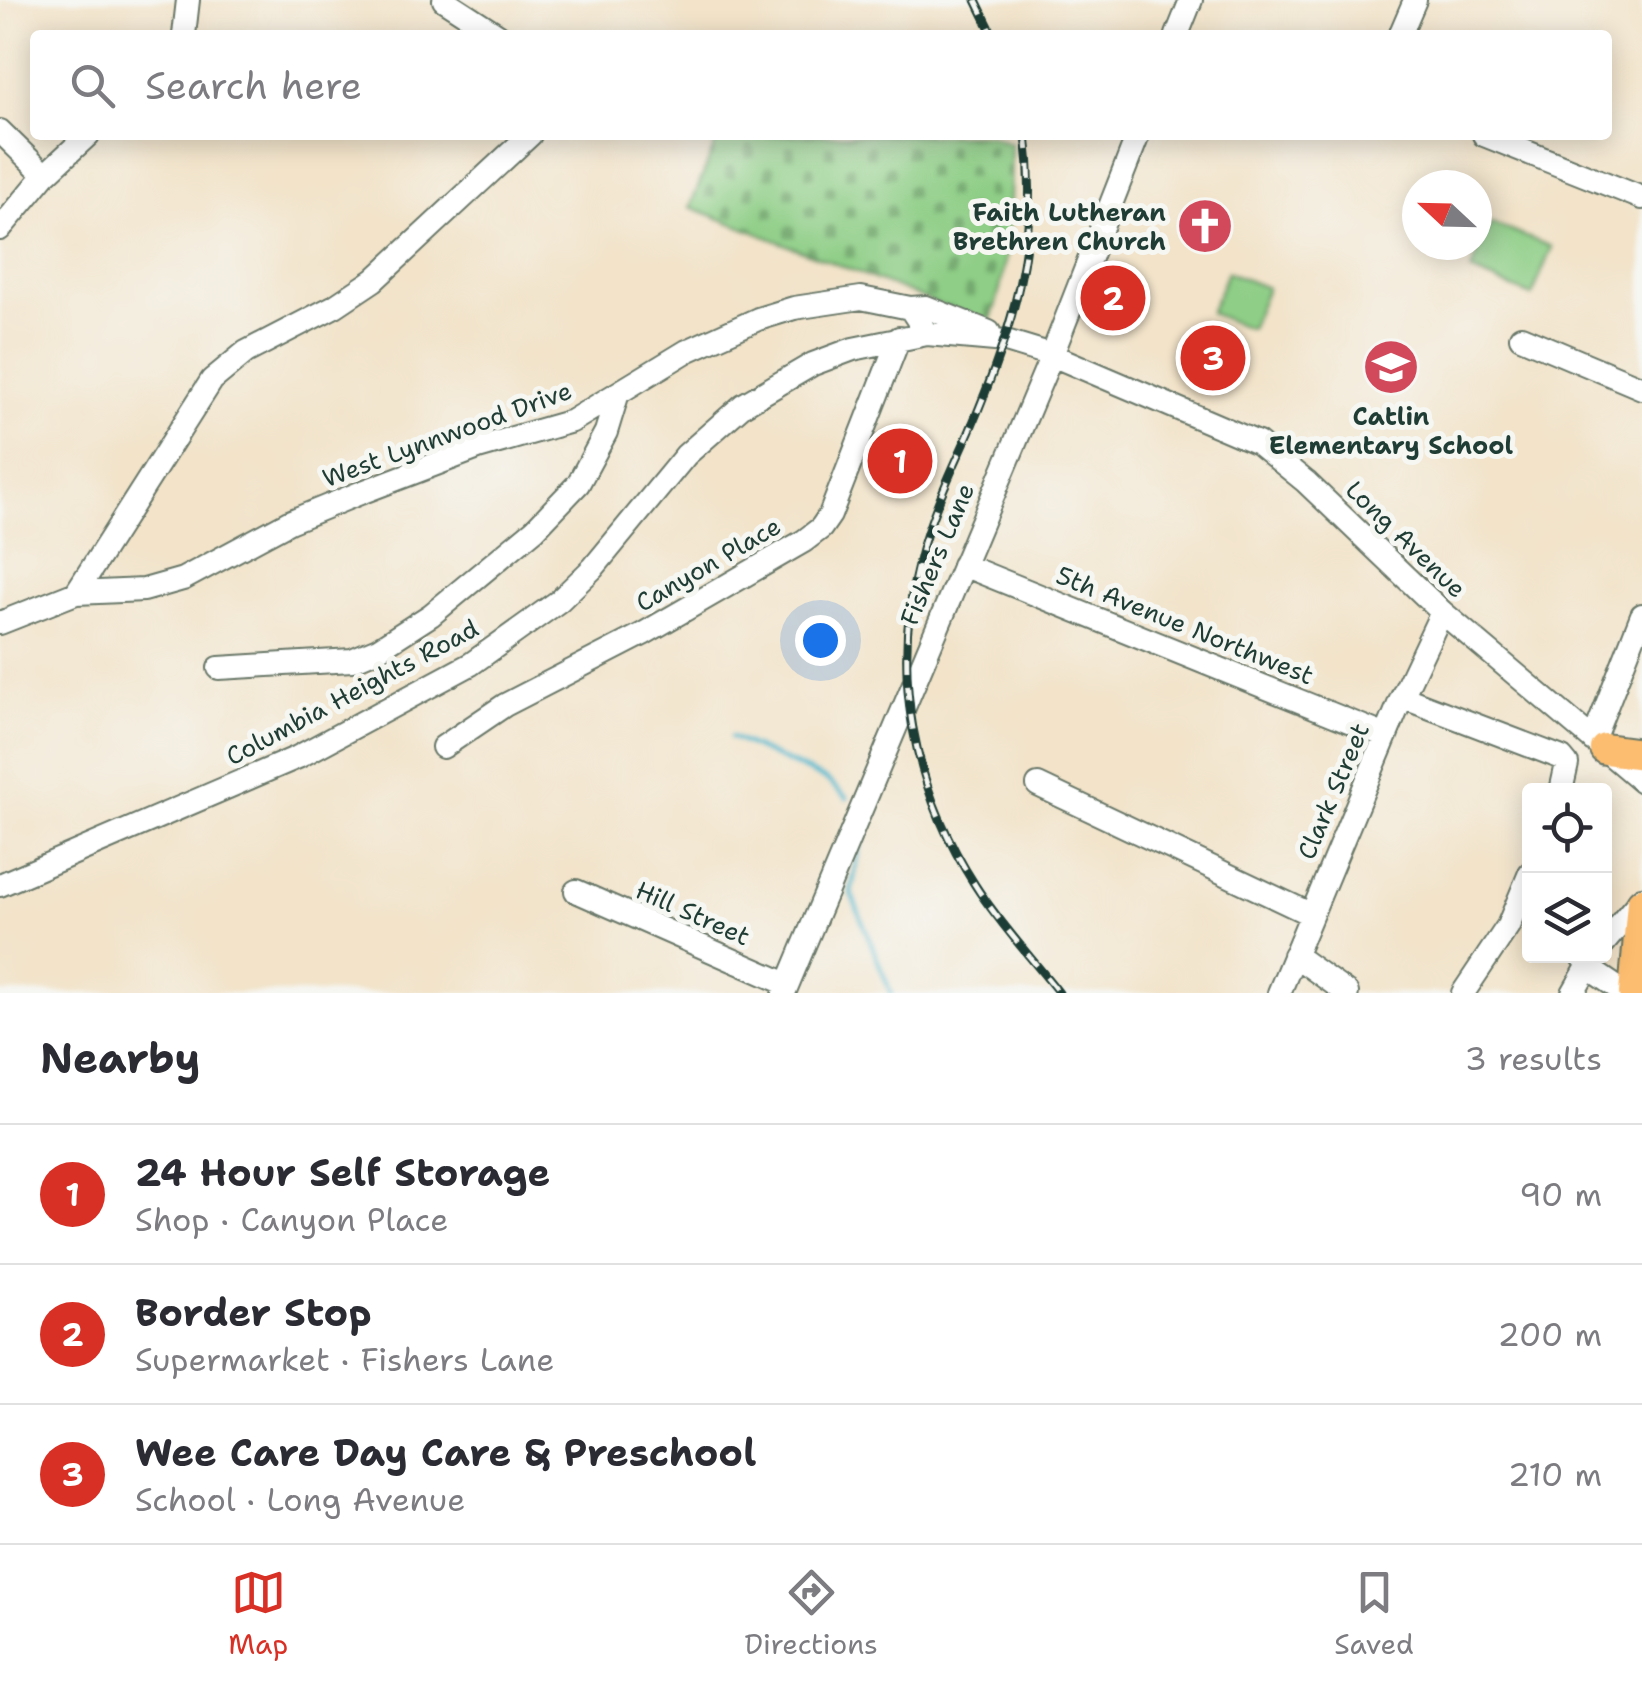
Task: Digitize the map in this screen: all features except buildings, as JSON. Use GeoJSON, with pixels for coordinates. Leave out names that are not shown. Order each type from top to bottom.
{"type":"FeatureCollection","features":[{"type":"Feature","properties":{"kind":"main road"},"geometry":{"type":"LineString","coordinates":[[1599,744],[1642,754]]}},
{"type":"Feature","properties":{"kind":"main road"},"geometry":{"type":"LineString","coordinates":[[1634,993],[1642,900]]}},
{"type":"Feature","properties":{"kind":"street"},"geometry":{"type":"LineString","coordinates":[[185,30],[188,0]]}},
{"type":"Feature","properties":{"kind":"street"},"geometry":{"type":"LineString","coordinates":[[444,0],[490,30]]}},
{"type":"Feature","properties":{"kind":"street"},"geometry":{"type":"LineString","coordinates":[[1179,30],[1190,0]]}},
{"type":"Feature","properties":{"kind":"street"},"geometry":{"type":"LineString","coordinates":[[1402,30],[1415,0]]}},
{"type":"Feature","properties":{"kind":"street"},"geometry":{"type":"LineString","coordinates":[[0,131],[45,176]]}},
{"type":"Feature","properties":{"kind":"street"},"geometry":{"type":"LineString","coordinates":[[0,229],[45,176],[83,140]]}},
{"type":"Feature","properties":{"kind":"street"},"geometry":{"type":"LineString","coordinates":[[76,593],[212,380],[246,352],[335,306],[374,280],[525,140]]}},
{"type":"Feature","properties":{"kind":"street","name":"Fishers Lane"},"geometry":{"type":"LineString","coordinates":[[786,989],[1052,355],[1136,140]]}},
{"type":"Feature","properties":{"kind":"street"},"geometry":{"type":"LineString","coordinates":[[1497,140],[1642,198]]}},
{"type":"Feature","properties":{"kind":"street","name":"West Lynnwood Drive"},"geometry":{"type":"LineString","coordinates":[[0,623],[76,593],[144,590],[183,579],[307,515],[478,448],[572,421],[687,352],[758,319],[794,308],[861,298],[910,308],[926,307],[1006,340]]}},
{"type":"Feature","properties":{"kind":"street"},"geometry":{"type":"LineString","coordinates":[[910,308],[927,334]]}},
{"type":"Feature","properties":{"kind":"street","name":"Columbia Heights Road"},"geometry":{"type":"LineString","coordinates":[[0,885],[298,757],[471,664],[559,601],[593,568],[686,455],[743,404],[813,364],[853,349],[927,334],[1006,340],[1052,355]]}},
{"type":"Feature","properties":{"kind":"street"},"geometry":{"type":"LineString","coordinates":[[1520,337],[1642,388]]}},
{"type":"Feature","properties":{"kind":"street","name":"Canyon Place"},"geometry":{"type":"LineString","coordinates":[[442,748],[505,705],[643,634],[821,528],[830,515],[899,338]]}},
{"type":"Feature","properties":{"kind":"street","name":"Long Avenue"},"geometry":{"type":"LineString","coordinates":[[1052,355],[1242,436],[1274,454],[1442,612],[1642,781]]}},
{"type":"Feature","properties":{"kind":"street"},"geometry":{"type":"LineString","coordinates":[[219,668],[352,660],[378,649],[432,615],[535,529],[578,484],[606,432],[618,396]]}},
{"type":"Feature","properties":{"kind":"street","name":"5th Avenue Northwest"},"geometry":{"type":"LineString","coordinates":[[963,564],[1386,736]]}},
{"type":"Feature","properties":{"kind":"street","name":"Clark Street"},"geometry":{"type":"LineString","coordinates":[[1278,993],[1402,697],[1442,612]]}},
{"type":"Feature","properties":{"kind":"street"},"geometry":{"type":"LineString","coordinates":[[1599,744],[1642,614]]}},
{"type":"Feature","properties":{"kind":"street"},"geometry":{"type":"LineString","coordinates":[[1402,697],[1562,758],[1568,764],[1563,783]]}},
{"type":"Feature","properties":{"kind":"street"},"geometry":{"type":"LineString","coordinates":[[1038,785],[1310,914]]}},
{"type":"Feature","properties":{"kind":"street","name":"Hill Street"},"geometry":{"type":"LineString","coordinates":[[576,892],[786,989]]}},
{"type":"Feature","properties":{"kind":"street"},"geometry":{"type":"LineString","coordinates":[[1612,935],[1642,900]]}},
{"type":"Feature","properties":{"kind":"street"},"geometry":{"type":"LineString","coordinates":[[1463,993],[1519,930]]}},
{"type":"Feature","properties":{"kind":"street"},"geometry":{"type":"LineString","coordinates":[[1294,955],[1347,993]]}},
{"type":"Feature","properties":{"kind":"street"},"geometry":{"type":"LineString","coordinates":[[1572,993],[1587,963]]}},
{"type":"Feature","properties":{"kind":"street"},"geometry":{"type":"LineString","coordinates":[[1592,963],[1597,974],[1624,993]]}},
{"type":"Feature","properties":{"kind":"green space"},"geometry":{"type":"Polygon","coordinates":[[[717,140],[1001,140],[1011,144],[1006,258],[989,324],[690,207],[717,140]]]}},
{"type":"Feature","properties":{"kind":"green space"},"geometry":{"type":"Polygon","coordinates":[[[1492,223],[1552,247],[1532,296],[1471,271],[1476,260],[1492,260],[1492,223]]]}},
{"type":"Feature","properties":{"kind":"green space"},"geometry":{"type":"Polygon","coordinates":[[[1227,272],[1267,288],[1250,329],[1210,313],[1227,272]]]}},
{"type":"Feature","properties":{"kind":"waterway"},"geometry":{"type":"LineString","coordinates":[[731,737],[827,780],[847,798]]}},
{"type":"Feature","properties":{"kind":"waterway"},"geometry":{"type":"LineString","coordinates":[[862,837],[851,893],[891,993]]}},
{"type":"Feature","properties":{"kind":"railway"},"geometry":{"type":"LineString","coordinates":[[976,0],[991,30]]}},
{"type":"Feature","properties":{"kind":"railway"},"geometry":{"type":"LineString","coordinates":[[1026,140],[1029,213],[1019,286],[998,357],[920,557],[907,642],[908,685],[922,768],[953,847],[994,913],[1059,993]]}},
{"type":"Feature","properties":{"kind":"place","name":"Faith Lutheran Brethren Church"},"geometry":{"type":"Point","coordinates":[1205,226]}},
{"type":"Feature","properties":{"kind":"place","name":"Border Stop"},"geometry":{"type":"Point","coordinates":[1113,298]}},
{"type":"Feature","properties":{"kind":"place","name":"Wee Care Day Care & Preschool"},"geometry":{"type":"Point","coordinates":[1213,358]}},
{"type":"Feature","properties":{"kind":"place","name":"Catlin Elementary School"},"geometry":{"type":"Point","coordinates":[1391,367]}},
{"type":"Feature","properties":{"kind":"place","name":"24 Hour Self Storage"},"geometry":{"type":"Point","coordinates":[900,461]}}]}
